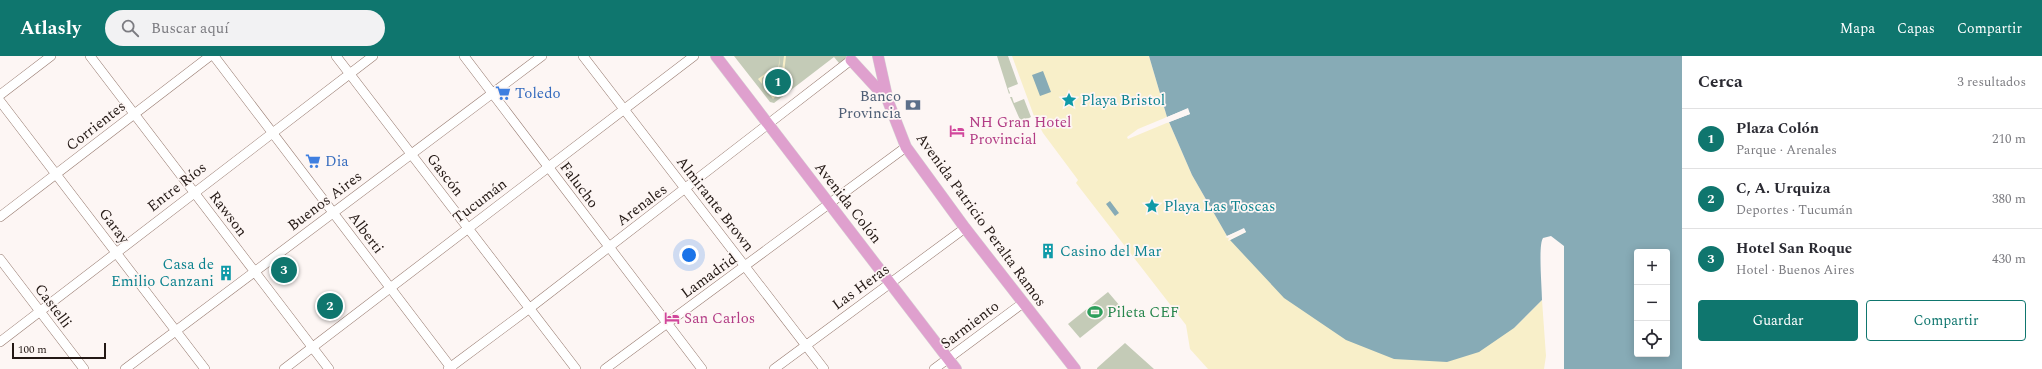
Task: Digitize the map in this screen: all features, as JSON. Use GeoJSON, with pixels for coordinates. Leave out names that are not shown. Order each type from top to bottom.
{"type":"FeatureCollection","features":[{"type":"Feature","properties":{"kind":"main road","name":"Avenida Colón"},"geometry":{"type":"LineString","coordinates":[[716,56],[956,369]]}},
{"type":"Feature","properties":{"kind":"main road","name":"Avenida Patricio Peralta Ramos"},"geometry":{"type":"LineString","coordinates":[[878,56],[888,101],[906,148],[965,228],[1075,369]]}},
{"type":"Feature","properties":{"kind":"main road"},"geometry":{"type":"LineString","coordinates":[[851,60],[888,101]]}},
{"type":"Feature","properties":{"kind":"street"},"geometry":{"type":"LineString","coordinates":[[0,95],[51,56]]}},
{"type":"Feature","properties":{"kind":"street","name":"Rawson"},"geometry":{"type":"LineString","coordinates":[[90,56],[329,369]]}},
{"type":"Feature","properties":{"kind":"street","name":"Corrientes"},"geometry":{"type":"LineString","coordinates":[[0,217],[210,56]]}},
{"type":"Feature","properties":{"kind":"street","name":"Alberti"},"geometry":{"type":"LineString","coordinates":[[214,56],[450,368]]}},
{"type":"Feature","properties":{"kind":"street","name":"Gascón"},"geometry":{"type":"LineString","coordinates":[[336,56],[576,369]]}},
{"type":"Feature","properties":{"kind":"street","name":"Entre Ríos"},"geometry":{"type":"LineString","coordinates":[[0,342],[373,56]]}},
{"type":"Feature","properties":{"kind":"street","name":"Falucho"},"geometry":{"type":"LineString","coordinates":[[464,56],[702,369]]}},
{"type":"Feature","properties":{"kind":"street","name":"Buenos Aires"},"geometry":{"type":"LineString","coordinates":[[125,369],[542,56]]}},
{"type":"Feature","properties":{"kind":"street","name":"Almirante Brown"},"geometry":{"type":"LineString","coordinates":[[583,56],[824,369]]}},
{"type":"Feature","properties":{"kind":"street","name":"Tucumán"},"geometry":{"type":"LineString","coordinates":[[284,369],[694,56]]}},
{"type":"Feature","properties":{"kind":"street","name":"Arenales"},"geometry":{"type":"LineString","coordinates":[[450,368],[686,189],[851,60]]}},
{"type":"Feature","properties":{"kind":"street","name":"Garay"},"geometry":{"type":"LineString","coordinates":[[0,100],[205,369]]}},
{"type":"Feature","properties":{"kind":"street","name":"Lamadrid"},"geometry":{"type":"LineString","coordinates":[[605,369],[906,148]]}},
{"type":"Feature","properties":{"kind":"street","name":"Las Heras"},"geometry":{"type":"LineString","coordinates":[[774,369],[965,228]]}},
{"type":"Feature","properties":{"kind":"street","name":"Castelli"},"geometry":{"type":"LineString","coordinates":[[0,259],[84,369]]}},
{"type":"Feature","properties":{"kind":"street","name":"Sarmiento"},"geometry":{"type":"LineString","coordinates":[[934,369],[1023,303]]}},
{"type":"Feature","properties":{"kind":"green space"},"geometry":{"type":"Polygon","coordinates":[[[734,56],[849,56],[839,63],[834,57],[774,103],[770,102],[734,56]]]}},
{"type":"Feature","properties":{"kind":"green space"},"geometry":{"type":"Polygon","coordinates":[[[997,56],[1008,56],[1018,84],[1008,88],[1009,94],[997,56]]]}},
{"type":"Feature","properties":{"kind":"green space"},"geometry":{"type":"Polygon","coordinates":[[[1010,97],[1012,97],[1014,103],[1024,99],[1031,117],[1021,122],[1010,97]]]}},
{"type":"Feature","properties":{"kind":"green space"},"geometry":{"type":"Polygon","coordinates":[[[1108,292],[1120,306],[1080,338],[1068,324],[1108,292]]]}},
{"type":"Feature","properties":{"kind":"green space"},"geometry":{"type":"Polygon","coordinates":[[[1125,343],[1154,369],[1097,369],[1125,343]]]}},
{"type":"Feature","properties":{"kind":"sand"},"geometry":{"type":"Polygon","coordinates":[[[780,56],[778,80],[775,75],[768,74],[762,78],[762,84],[758,79],[771,69],[778,70],[780,56]]]}},
{"type":"Feature","properties":{"kind":"sand"},"geometry":{"type":"Polygon","coordinates":[[[784,56],[786,56],[782,91],[779,93],[784,56]]]}},
{"type":"Feature","properties":{"kind":"sand","name":"Playa Las Toscas"},"geometry":{"type":"Polygon","coordinates":[[[1012,56],[1149,56],[1167,117],[1138,129],[1127,137],[1128,139],[1169,122],[1192,175],[1227,236],[1244,228],[1514,328],[1542,300],[1546,356],[1544,369],[1208,369],[1190,349],[1186,325],[1076,183],[1078,180],[1043,133],[1034,116],[1012,56]]]}},
{"type":"Feature","properties":{"kind":"sand"},"geometry":{"type":"Polygon","coordinates":[[[777,85],[775,97],[773,99],[766,89],[772,89],[777,85]]]}},
{"type":"Feature","properties":{"kind":"water"},"geometry":{"type":"Polygon","coordinates":[[[1149,56],[1682,56],[1682,369],[1564,369],[1564,246],[1551,236],[1543,238],[1541,249],[1542,300],[1514,328],[1479,352],[1447,362],[1394,359],[1346,340],[1284,298],[1230,240],[1246,232],[1244,229],[1227,236],[1192,175],[1169,122],[1190,114],[1187,109],[1167,117],[1149,56]]]}},
{"type":"Feature","properties":{"kind":"water"},"geometry":{"type":"Polygon","coordinates":[[[1043,71],[1051,92],[1040,96],[1032,75],[1043,71]]]}},
{"type":"Feature","properties":{"kind":"water"},"geometry":{"type":"Polygon","coordinates":[[[1110,201],[1119,213],[1115,216],[1106,204],[1110,201]]]}},
{"type":"Feature","properties":{"kind":"pier"},"geometry":{"type":"Polygon","coordinates":[[[1188,108],[1190,114],[1167,123],[1168,121],[1187,113],[1186,111],[1167,119],[1165,118],[1188,108]]]}},
{"type":"Feature","properties":{"kind":"pier"},"geometry":{"type":"Polygon","coordinates":[[[1244,228],[1246,232],[1228,241],[1229,238],[1243,231],[1228,238],[1225,237],[1244,228]]]}},
{"type":"Feature","properties":{"kind":"place","name":"Plaza Colón"},"geometry":{"type":"Point","coordinates":[778,82]}},
{"type":"Feature","properties":{"kind":"place","name":"Toledo"},"geometry":{"type":"Point","coordinates":[503,93]}},
{"type":"Feature","properties":{"kind":"place","name":"Playa Bristol"},"geometry":{"type":"Point","coordinates":[1069,100]}},
{"type":"Feature","properties":{"kind":"place","name":"Banco Provincia"},"geometry":{"type":"Point","coordinates":[913,105]}},
{"type":"Feature","properties":{"kind":"place","name":"NH Gran Hotel Provincial"},"geometry":{"type":"Point","coordinates":[957,131]}},
{"type":"Feature","properties":{"kind":"place","name":"Dia"},"geometry":{"type":"Point","coordinates":[313,161]}},
{"type":"Feature","properties":{"kind":"place","name":"Playa Las Toscas"},"geometry":{"type":"Point","coordinates":[1152,206]}},
{"type":"Feature","properties":{"kind":"place","name":"Casino del Mar"},"geometry":{"type":"Point","coordinates":[1048,251]}},
{"type":"Feature","properties":{"kind":"place","name":"Hotel San Roque"},"geometry":{"type":"Point","coordinates":[284,270]}},
{"type":"Feature","properties":{"kind":"place","name":"Casa de Emilio Canzani"},"geometry":{"type":"Point","coordinates":[226,273]}},
{"type":"Feature","properties":{"kind":"place","name":"C, A. Urquiza"},"geometry":{"type":"Point","coordinates":[330,306]}},
{"type":"Feature","properties":{"kind":"place","name":"Pileta CEF"},"geometry":{"type":"Point","coordinates":[1095,312]}},
{"type":"Feature","properties":{"kind":"place","name":"San Carlos"},"geometry":{"type":"Point","coordinates":[672,318]}}]}
